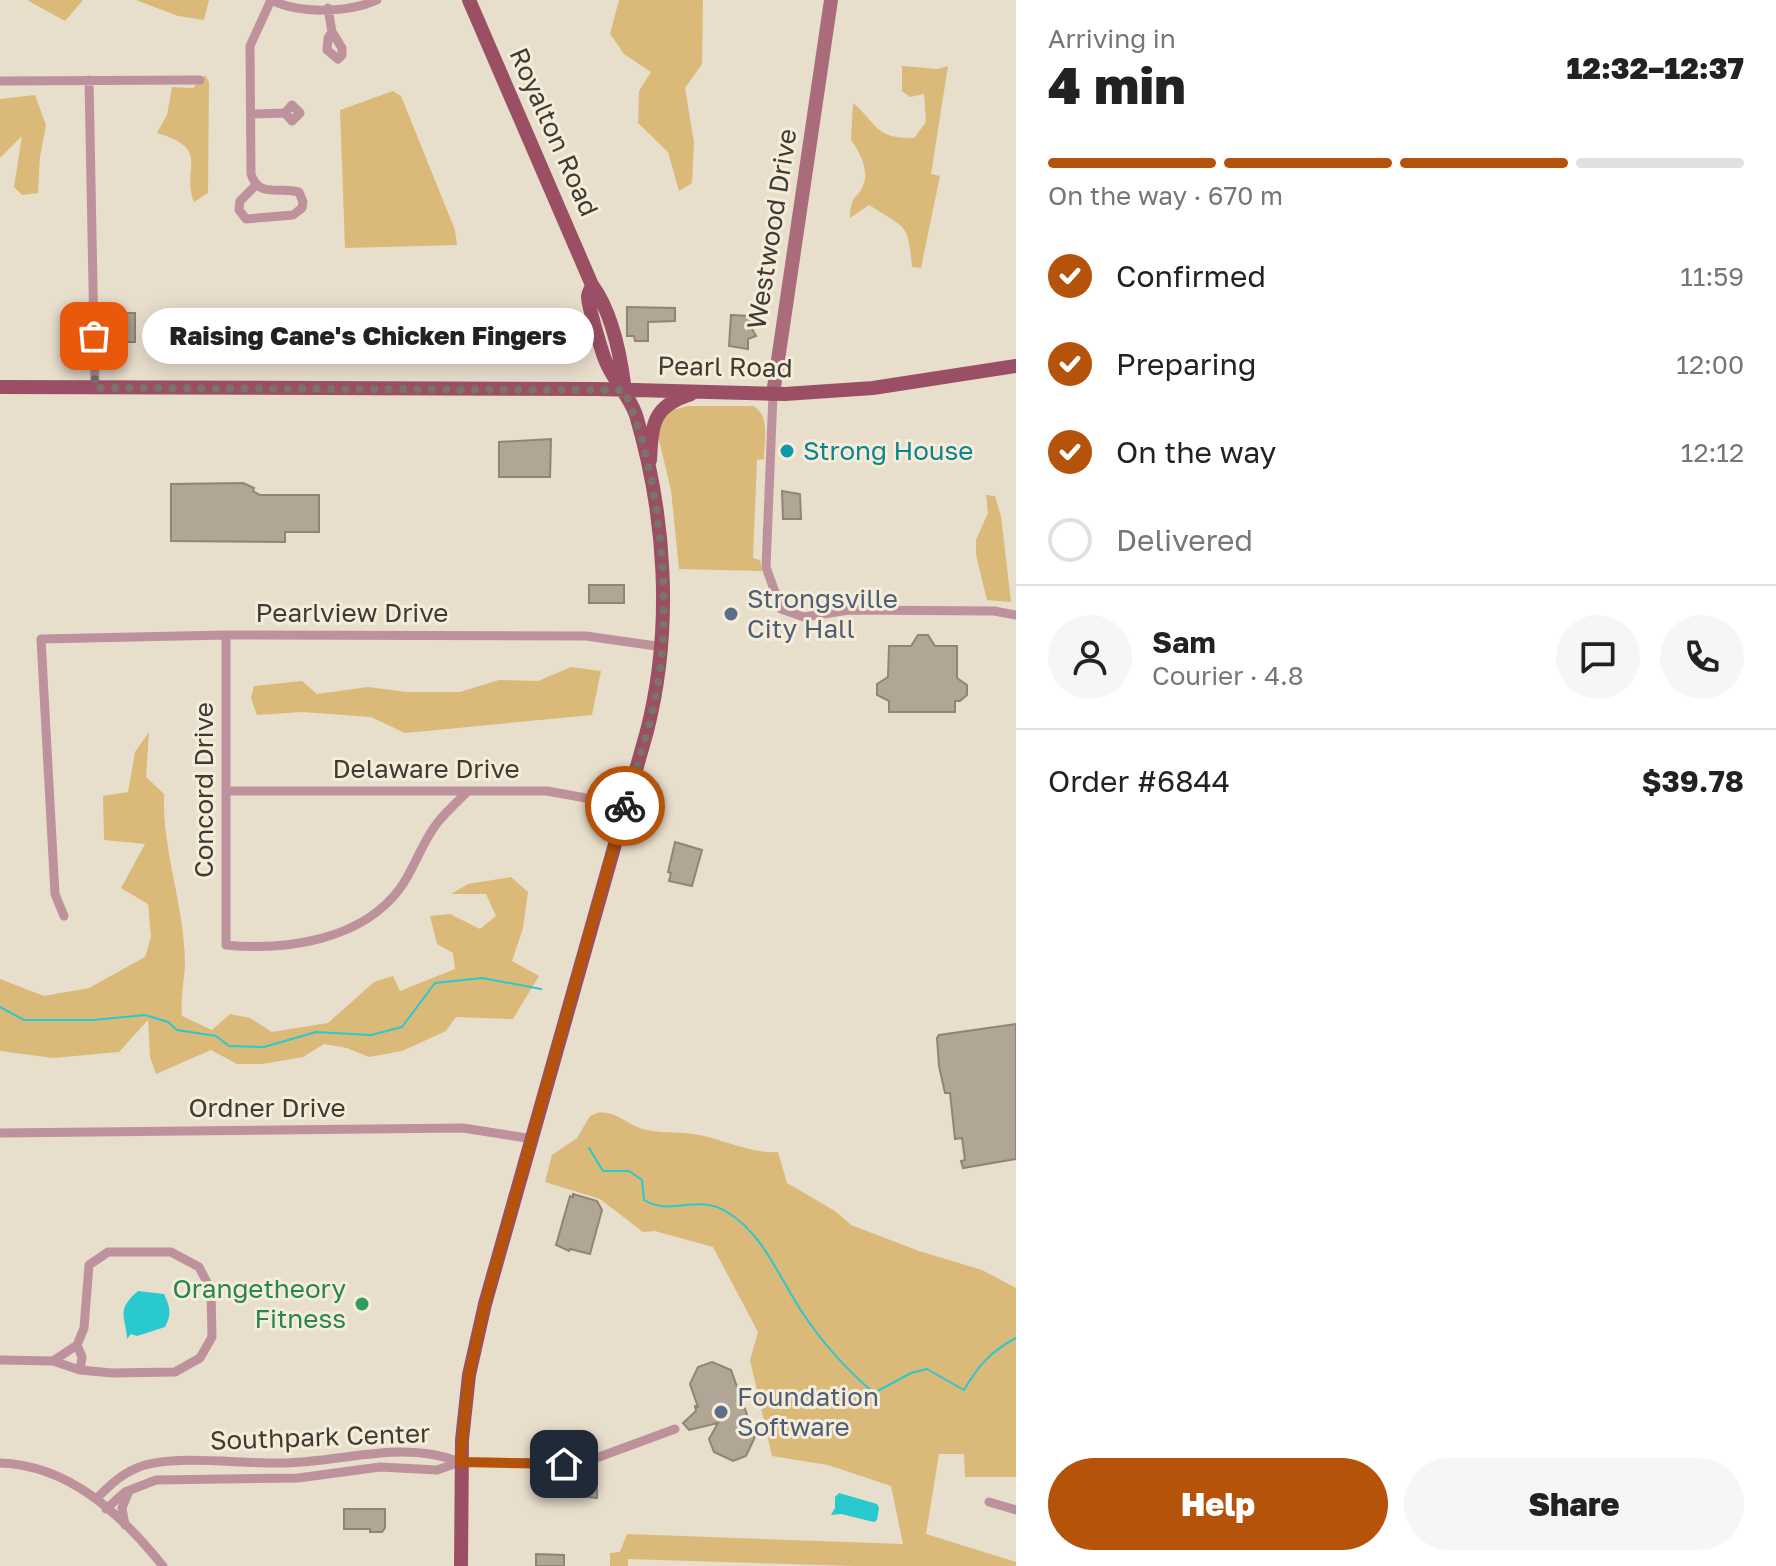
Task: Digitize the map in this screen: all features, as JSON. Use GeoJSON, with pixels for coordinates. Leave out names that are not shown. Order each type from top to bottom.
{"type":"FeatureCollection","features":[{"type":"Feature","properties":{"kind":"main road","name":"Royalton Road"},"geometry":{"type":"LineString","coordinates":[[461,1566],[460,1462],[469,1375],[485,1304],[656,698],[663,647],[663,576],[649,476],[635,414],[606,363],[588,297],[592,285],[469,0]]}},
{"type":"Feature","properties":{"kind":"main road","name":"Pearl Road"},"geometry":{"type":"LineString","coordinates":[[0,387],[624,390],[773,394],[873,388],[1016,366]]}},
{"type":"Feature","properties":{"kind":"main road"},"geometry":{"type":"LineString","coordinates":[[649,476],[656,416],[669,402],[699,391]]}},
{"type":"Feature","properties":{"kind":"street"},"geometry":{"type":"LineString","coordinates":[[256,185],[240,201],[239,210],[246,219],[293,215],[302,208],[302,197],[297,191],[269,191],[256,185],[251,174],[250,46],[271,0],[283,6],[352,8],[377,0]]}},
{"type":"Feature","properties":{"kind":"street","name":"Westwood Drive"},"geometry":{"type":"LineString","coordinates":[[831,0],[773,394],[766,567],[781,609],[804,617],[849,610],[994,611],[1016,615]]}},
{"type":"Feature","properties":{"kind":"street"},"geometry":{"type":"LineString","coordinates":[[328,8],[332,32]]}},
{"type":"Feature","properties":{"kind":"street"},"geometry":{"type":"LineString","coordinates":[[89,80],[95,388]]}},
{"type":"Feature","properties":{"kind":"street"},"geometry":{"type":"LineString","coordinates":[[0,81],[200,80]]}},
{"type":"Feature","properties":{"kind":"street"},"geometry":{"type":"LineString","coordinates":[[251,114],[285,113]]}},
{"type":"Feature","properties":{"kind":"street","name":"Pearlview Drive"},"geometry":{"type":"LineString","coordinates":[[64,916],[55,894],[41,639],[226,635],[586,636],[663,647]]}},
{"type":"Feature","properties":{"kind":"street","name":"Concord Drive"},"geometry":{"type":"LineString","coordinates":[[226,635],[226,945],[255,948],[297,943],[355,927],[383,907],[402,886],[437,823],[468,791]]}},
{"type":"Feature","properties":{"kind":"street","name":"Delaware Drive"},"geometry":{"type":"LineString","coordinates":[[226,791],[547,791],[625,805]]}},
{"type":"Feature","properties":{"kind":"street","name":"Ordner Drive"},"geometry":{"type":"LineString","coordinates":[[0,1133],[463,1128],[493,1130],[533,1139]]}},
{"type":"Feature","properties":{"kind":"street"},"geometry":{"type":"LineString","coordinates":[[0,1360],[53,1361],[80,1370],[112,1373],[175,1372],[200,1358],[212,1337],[211,1290],[199,1267],[171,1252],[108,1252],[89,1265],[84,1328],[77,1345],[53,1361]]}},
{"type":"Feature","properties":{"kind":"street"},"geometry":{"type":"LineString","coordinates":[[77,1345],[82,1357],[80,1370]]}},
{"type":"Feature","properties":{"kind":"street"},"geometry":{"type":"LineString","coordinates":[[460,1462],[575,1463],[675,1429]]}},
{"type":"Feature","properties":{"kind":"street","name":"Southpark Center"},"geometry":{"type":"LineString","coordinates":[[96,1499],[122,1475],[154,1463],[283,1463],[384,1452],[437,1453],[460,1462]]}},
{"type":"Feature","properties":{"kind":"street","name":"Southpark Center"},"geometry":{"type":"LineString","coordinates":[[106,1509],[129,1491],[161,1479],[302,1478],[380,1467],[437,1470],[460,1462]]}},
{"type":"Feature","properties":{"kind":"street"},"geometry":{"type":"LineString","coordinates":[[0,1463],[51,1471],[96,1499],[163,1566]]}},
{"type":"Feature","properties":{"kind":"street"},"geometry":{"type":"LineString","coordinates":[[125,1527],[122,1508],[129,1491]]}},
{"type":"Feature","properties":{"kind":"street"},"geometry":{"type":"LineString","coordinates":[[989,1502],[1016,1510]]}},
{"type":"Feature","properties":{"kind":"shaded area"},"geometry":{"type":"Polygon","coordinates":[[[27,0],[83,0],[65,21],[27,0]]]}},
{"type":"Feature","properties":{"kind":"shaded area"},"geometry":{"type":"Polygon","coordinates":[[[136,0],[209,0],[204,20],[178,16],[136,0]]]}},
{"type":"Feature","properties":{"kind":"shaded area"},"geometry":{"type":"Polygon","coordinates":[[[619,0],[703,0],[702,64],[685,88],[694,143],[692,183],[679,191],[668,152],[638,123],[639,91],[651,72],[624,54],[610,34],[619,0]]]}},
{"type":"Feature","properties":{"kind":"shaded area"},"geometry":{"type":"Polygon","coordinates":[[[902,66],[938,69],[948,66],[931,174],[940,176],[921,268],[912,267],[907,234],[898,224],[869,205],[850,218],[853,200],[862,189],[865,178],[862,161],[851,140],[853,103],[878,129],[891,136],[914,138],[926,122],[924,94],[910,97],[902,91],[902,66]]]}},
{"type":"Feature","properties":{"kind":"shaded area"},"geometry":{"type":"Polygon","coordinates":[[[205,75],[209,82],[208,193],[194,202],[190,153],[174,139],[157,133],[167,115],[172,87],[193,88],[205,75]]]}},
{"type":"Feature","properties":{"kind":"shaded area"},"geometry":{"type":"Polygon","coordinates":[[[393,91],[401,96],[455,230],[457,245],[345,248],[340,110],[393,91]]]}},
{"type":"Feature","properties":{"kind":"shaded area"},"geometry":{"type":"Polygon","coordinates":[[[35,95],[46,125],[38,193],[22,195],[14,187],[22,136],[0,158],[0,99],[35,95]]]}},
{"type":"Feature","properties":{"kind":"shaded area"},"geometry":{"type":"Polygon","coordinates":[[[688,406],[753,406],[762,416],[765,430],[764,459],[757,460],[753,558],[760,560],[762,571],[679,569],[671,490],[658,436],[661,413],[688,406]]]}},
{"type":"Feature","properties":{"kind":"shaded area"},"geometry":{"type":"Polygon","coordinates":[[[986,495],[995,496],[1001,516],[1011,602],[987,600],[976,555],[976,540],[988,513],[986,495]]]}},
{"type":"Feature","properties":{"kind":"shaded area"},"geometry":{"type":"Polygon","coordinates":[[[571,667],[601,671],[592,715],[405,733],[371,717],[302,712],[257,715],[251,698],[254,686],[302,681],[317,694],[368,687],[407,692],[460,692],[499,680],[538,681],[571,667]]]}},
{"type":"Feature","properties":{"kind":"shaded area"},"geometry":{"type":"Polygon","coordinates":[[[149,732],[146,777],[164,794],[166,836],[184,940],[182,1016],[212,1030],[230,1014],[250,1018],[272,1032],[328,1023],[374,982],[393,976],[400,991],[455,969],[453,953],[437,944],[430,916],[450,914],[480,929],[496,916],[486,894],[451,894],[468,884],[511,877],[528,892],[523,928],[512,961],[539,976],[513,1019],[456,1017],[446,1031],[402,1051],[369,1057],[347,1048],[324,1044],[303,1057],[262,1064],[237,1064],[211,1050],[156,1074],[150,1057],[148,1020],[119,1052],[53,1058],[0,1051],[0,979],[44,996],[89,988],[145,957],[151,937],[148,904],[121,888],[145,844],[104,840],[103,796],[128,792],[135,752],[149,732]]]}},
{"type":"Feature","properties":{"kind":"shaded area"},"geometry":{"type":"Polygon","coordinates":[[[597,1113],[615,1115],[649,1131],[693,1134],[757,1151],[778,1152],[787,1183],[835,1211],[851,1225],[919,1251],[982,1270],[1016,1288],[1016,1477],[965,1477],[964,1454],[939,1454],[926,1534],[1016,1562],[1016,1566],[854,1566],[628,1559],[628,1566],[610,1566],[610,1553],[620,1552],[627,1534],[903,1544],[891,1486],[828,1465],[772,1456],[750,1360],[758,1332],[713,1247],[655,1231],[643,1232],[600,1199],[545,1182],[552,1155],[577,1138],[590,1116],[597,1113]]]}},
{"type":"Feature","properties":{"kind":"water"},"geometry":{"type":"Polygon","coordinates":[[[138,1291],[164,1294],[169,1318],[165,1327],[137,1336],[131,1334],[127,1339],[124,1309],[138,1291]]]}},
{"type":"Feature","properties":{"kind":"water"},"geometry":{"type":"Polygon","coordinates":[[[839,1493],[877,1504],[877,1520],[831,1515],[839,1493]]]}},
{"type":"Feature","properties":{"kind":"building"},"geometry":{"type":"Polygon","coordinates":[[[627,307],[675,308],[675,321],[648,322],[648,341],[635,341],[634,336],[627,336],[627,307]]]}},
{"type":"Feature","properties":{"kind":"building"},"geometry":{"type":"Polygon","coordinates":[[[121,313],[135,313],[135,342],[121,342],[121,313]]]}},
{"type":"Feature","properties":{"kind":"building"},"geometry":{"type":"Polygon","coordinates":[[[731,315],[752,316],[751,327],[756,336],[748,339],[748,349],[729,346],[731,315]]]}},
{"type":"Feature","properties":{"kind":"building"},"geometry":{"type":"Polygon","coordinates":[[[551,439],[550,477],[499,477],[499,442],[551,439]]]}},
{"type":"Feature","properties":{"kind":"building"},"geometry":{"type":"Polygon","coordinates":[[[243,483],[260,495],[319,495],[319,532],[285,532],[285,542],[171,541],[171,484],[243,483]]]}},
{"type":"Feature","properties":{"kind":"building"},"geometry":{"type":"Polygon","coordinates":[[[782,491],[800,494],[801,519],[783,519],[782,491]]]}},
{"type":"Feature","properties":{"kind":"building"},"geometry":{"type":"Polygon","coordinates":[[[589,585],[624,585],[624,603],[589,603],[589,585]]]}},
{"type":"Feature","properties":{"kind":"building"},"geometry":{"type":"Polygon","coordinates":[[[918,635],[928,635],[935,646],[957,646],[957,678],[967,685],[967,695],[955,701],[955,712],[889,712],[889,701],[877,695],[877,684],[888,677],[889,646],[911,646],[918,635]]]}},
{"type":"Feature","properties":{"kind":"building"},"geometry":{"type":"Polygon","coordinates":[[[675,842],[702,850],[692,886],[669,881],[675,842]]]}},
{"type":"Feature","properties":{"kind":"building"},"geometry":{"type":"Polygon","coordinates":[[[1016,1024],[1016,1159],[963,1168],[962,1138],[955,1139],[950,1093],[945,1093],[937,1038],[939,1035],[1016,1024]]]}},
{"type":"Feature","properties":{"kind":"building"},"geometry":{"type":"Polygon","coordinates":[[[573,1194],[597,1201],[602,1210],[590,1254],[569,1251],[556,1245],[573,1194]]]}},
{"type":"Feature","properties":{"kind":"building","name":"Foundation Software"},"geometry":{"type":"Polygon","coordinates":[[[712,1362],[731,1370],[755,1437],[746,1456],[733,1461],[714,1452],[709,1439],[718,1423],[689,1430],[683,1423],[696,1411],[695,1406],[698,1407],[690,1384],[698,1367],[712,1362]]]}},
{"type":"Feature","properties":{"kind":"building"},"geometry":{"type":"Polygon","coordinates":[[[570,1475],[597,1475],[597,1498],[570,1495],[570,1475]]]}},
{"type":"Feature","properties":{"kind":"building"},"geometry":{"type":"Polygon","coordinates":[[[344,1509],[385,1509],[385,1528],[382,1532],[344,1529],[344,1509]]]}},
{"type":"Feature","properties":{"kind":"building"},"geometry":{"type":"Polygon","coordinates":[[[536,1554],[564,1555],[564,1566],[536,1566],[536,1554]]]}},
{"type":"Feature","properties":{"kind":"waterway"},"geometry":{"type":"LineString","coordinates":[[0,1007],[24,1020],[93,1020],[145,1015],[168,1022],[177,1030],[216,1036],[229,1046],[264,1047],[316,1032],[371,1035],[402,1027],[435,983],[482,978],[541,989]]}},
{"type":"Feature","properties":{"kind":"waterway"},"geometry":{"type":"LineString","coordinates":[[589,1148],[603,1171],[629,1171],[642,1180],[644,1200],[654,1205],[705,1204],[727,1212],[740,1221],[761,1245],[820,1337],[874,1393],[911,1373],[927,1369],[964,1390],[986,1360],[1016,1338]]}},
{"type":"Feature","properties":{"kind":"way so far"},"geometry":{"type":"LineString","coordinates":[[94,336],[95,388],[624,390],[635,414],[649,476],[664,595],[663,647],[656,698],[625,806]]}},
{"type":"Feature","properties":{"kind":"place","name":"Raising Cane's Chicken Fingers"},"geometry":{"type":"Point","coordinates":[94,336]}},
{"type":"Feature","properties":{"kind":"place","name":"Strong House"},"geometry":{"type":"Point","coordinates":[787,451]}},
{"type":"Feature","properties":{"kind":"place","name":"Strongsville City Hall"},"geometry":{"type":"Point","coordinates":[731,614]}},
{"type":"Feature","properties":{"kind":"place","name":"Orangetheory Fitness"},"geometry":{"type":"Point","coordinates":[362,1304]}},
{"type":"Feature","properties":{"kind":"place","name":"Foundation Software"},"geometry":{"type":"Point","coordinates":[721,1412]}},
{"type":"Feature","properties":{"kind":"route"},"geometry":{"type":"LineString","coordinates":[[564,1464],[460,1462],[469,1375],[485,1304],[625,806]]}}]}
